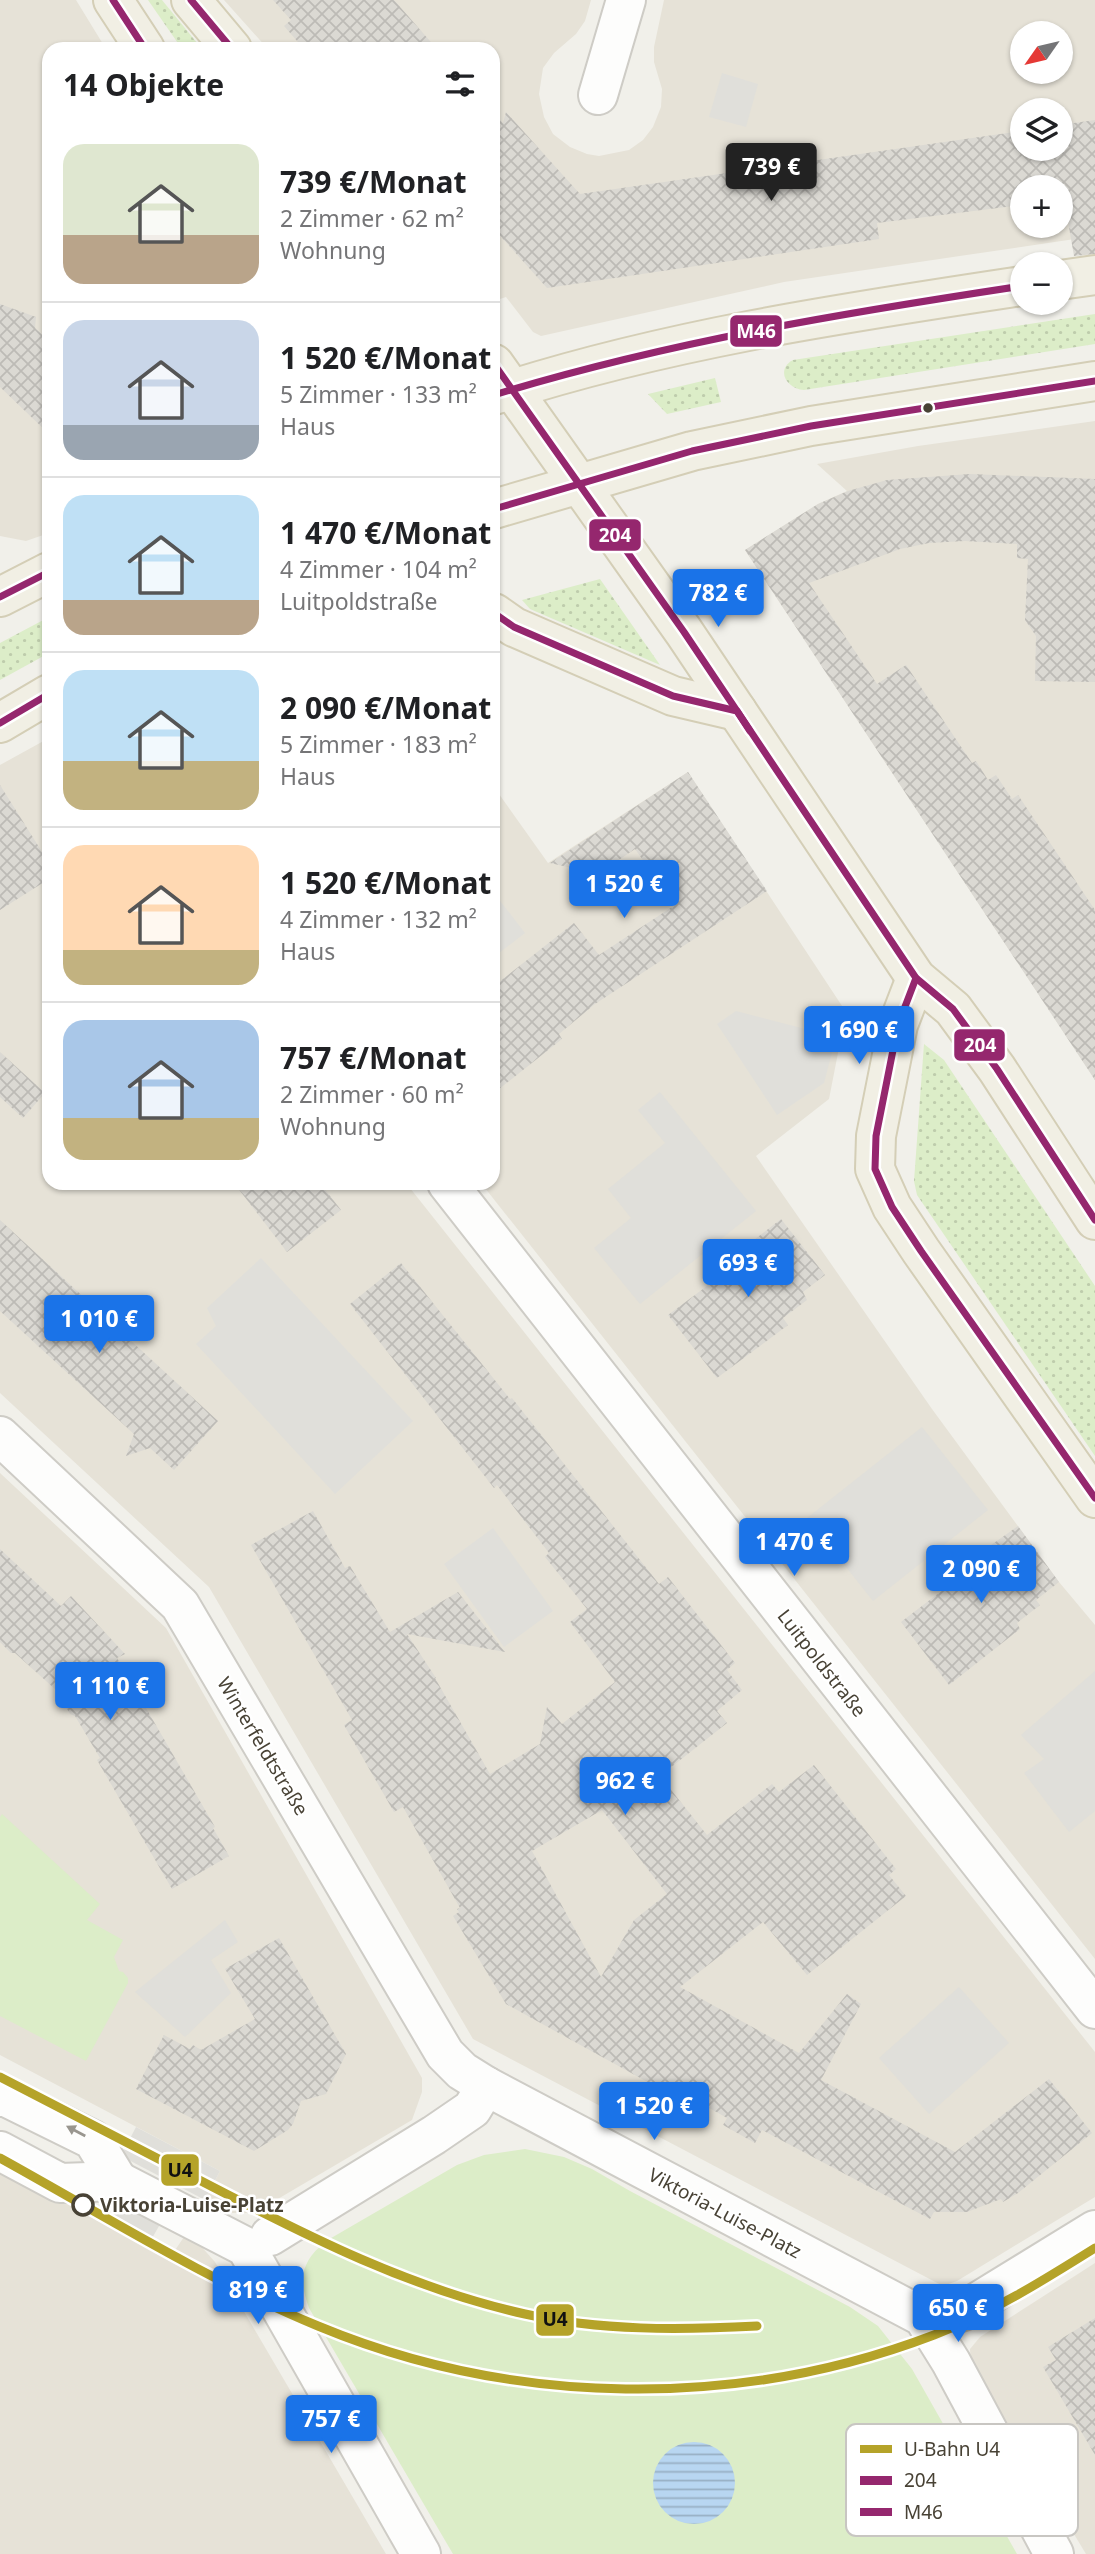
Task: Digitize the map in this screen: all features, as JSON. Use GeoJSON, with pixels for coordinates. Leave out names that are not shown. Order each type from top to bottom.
{"type":"FeatureCollection","features":[{"type":"Feature","properties":{"kind":"main road"},"geometry":{"type":"LineString","coordinates":[[113,0],[140,42]]}},
{"type":"Feature","properties":{"kind":"main road"},"geometry":{"type":"LineString","coordinates":[[191,0],[226,42]]}},
{"type":"Feature","properties":{"kind":"main road"},"geometry":{"type":"LineString","coordinates":[[1073,278],[1095,275]]}},
{"type":"Feature","properties":{"kind":"main road"},"geometry":{"type":"LineString","coordinates":[[500,383],[744,330],[1010,288]]}},
{"type":"Feature","properties":{"kind":"main road"},"geometry":{"type":"LineString","coordinates":[[500,507],[681,453],[811,426],[1095,381]]}},
{"type":"Feature","properties":{"kind":"main road"},"geometry":{"type":"LineString","coordinates":[[500,384],[577,483],[684,632],[916,978],[953,1010],[997,1069],[1095,1220]]}},
{"type":"Feature","properties":{"kind":"main road"},"geometry":{"type":"LineString","coordinates":[[1,595],[42,575]]}},
{"type":"Feature","properties":{"kind":"main road"},"geometry":{"type":"LineString","coordinates":[[500,617],[514,627],[673,696],[737,711]]}},
{"type":"Feature","properties":{"kind":"main road"},"geometry":{"type":"LineString","coordinates":[[0,723],[42,698]]}},
{"type":"Feature","properties":{"kind":"main road"},"geometry":{"type":"LineString","coordinates":[[916,978],[898,1025],[876,1136],[875,1169],[892,1207],[921,1251],[1095,1498]]}},
{"type":"Feature","properties":{"kind":"street"},"geometry":{"type":"LineString","coordinates":[[598,95],[626,0]]}},
{"type":"Feature","properties":{"kind":"street","name":"Luitpoldstraße"},"geometry":{"type":"LineString","coordinates":[[452,1190],[1095,2009]]}},
{"type":"Feature","properties":{"kind":"street","name":"Winterfeldtstraße"},"geometry":{"type":"LineString","coordinates":[[0,1436],[180,1605],[440,2046],[462,2071],[486,2086]]}},
{"type":"Feature","properties":{"kind":"street"},"geometry":{"type":"LineString","coordinates":[[258,2241],[434,2135],[472,2109],[486,2086]]}},
{"type":"Feature","properties":{"kind":"street","name":"Viktoria-Luise-Platz"},"geometry":{"type":"LineString","coordinates":[[486,2086],[923,2317]]}},
{"type":"Feature","properties":{"kind":"street"},"geometry":{"type":"LineString","coordinates":[[0,2097],[6,2097],[93,2140],[118,2181]]}},
{"type":"Feature","properties":{"kind":"street"},"geometry":{"type":"LineString","coordinates":[[0,2151],[60,2183],[118,2181],[258,2241],[421,2554]]}},
{"type":"Feature","properties":{"kind":"street"},"geometry":{"type":"LineString","coordinates":[[923,2317],[945,2317],[963,2311],[1095,2230]]}},
{"type":"Feature","properties":{"kind":"street"},"geometry":{"type":"LineString","coordinates":[[923,2317],[984,2424]]}},
{"type":"Feature","properties":{"kind":"street"},"geometry":{"type":"LineString","coordinates":[[1044,2536],[1054,2554]]}},
{"type":"Feature","properties":{"kind":"shaded area"},"geometry":{"type":"Polygon","coordinates":[[[0,0],[76,0],[102,42],[42,42],[42,535],[26,541],[0,536],[0,0]]]}},
{"type":"Feature","properties":{"kind":"shaded area"},"geometry":{"type":"Polygon","coordinates":[[[224,0],[591,0],[585,21],[576,34],[554,53],[543,68],[539,94],[544,117],[553,134],[570,147],[599,156],[629,150],[643,140],[653,127],[661,107],[662,89],[654,62],[654,47],[664,0],[1095,0],[1095,236],[784,282],[541,336],[533,332],[506,297],[500,299],[500,42],[262,42],[224,0]]]}},
{"type":"Feature","properties":{"kind":"shaded area"},"geometry":{"type":"Polygon","coordinates":[[[722,73],[758,84],[746,127],[709,117],[722,73]]]}},
{"type":"Feature","properties":{"kind":"shaded area"},"geometry":{"type":"Polygon","coordinates":[[[1095,421],[1095,1080],[745,550],[818,504],[847,491],[817,464],[918,446],[1095,421]]]}},
{"type":"Feature","properties":{"kind":"shaded area"},"geometry":{"type":"Polygon","coordinates":[[[42,742],[42,1190],[412,1190],[1095,2052],[1095,2197],[957,2281],[943,2286],[473,2039],[209,1587],[0,1393],[0,765],[42,742]]]}},
{"type":"Feature","properties":{"kind":"shaded area"},"geometry":{"type":"Polygon","coordinates":[[[688,772],[846,1012],[829,1099],[756,1156],[932,1409],[1059,1582],[1095,1625],[1095,1959],[487,1190],[500,1190],[500,795],[548,863],[688,772]]]}},
{"type":"Feature","properties":{"kind":"shaded area"},"geometry":{"type":"Polygon","coordinates":[[[500,901],[525,933],[500,952],[500,901]]]}},
{"type":"Feature","properties":{"kind":"shaded area"},"geometry":{"type":"Polygon","coordinates":[[[736,1011],[836,1037],[824,1083],[777,1115],[717,1024],[736,1011]]]}},
{"type":"Feature","properties":{"kind":"shaded area"},"geometry":{"type":"Polygon","coordinates":[[[660,1092],[756,1211],[640,1304],[594,1248],[631,1218],[608,1189],[665,1143],[638,1110],[660,1092]]]}},
{"type":"Feature","properties":{"kind":"shaded area"},"geometry":{"type":"Polygon","coordinates":[[[261,1258],[413,1421],[335,1494],[196,1344],[216,1326],[207,1308],[261,1258]]]}},
{"type":"Feature","properties":{"kind":"shaded area"},"geometry":{"type":"Polygon","coordinates":[[[922,1427],[988,1510],[873,1601],[807,1518],[922,1427]]]}},
{"type":"Feature","properties":{"kind":"shaded area"},"geometry":{"type":"Polygon","coordinates":[[[0,1473],[166,1628],[422,2078],[422,2092],[412,2120],[254,2213],[232,2213],[205,2200],[220,2171],[0,2055],[0,1473]]]}},
{"type":"Feature","properties":{"kind":"shaded area"},"geometry":{"type":"Polygon","coordinates":[[[493,1528],[553,1611],[504,1647],[444,1564],[493,1528]]]}},
{"type":"Feature","properties":{"kind":"shaded area"},"geometry":{"type":"Polygon","coordinates":[[[1095,1671],[1095,1811],[1069,1832],[1024,1773],[1044,1759],[1021,1735],[1095,1671]]]}},
{"type":"Feature","properties":{"kind":"shaded area"},"geometry":{"type":"Polygon","coordinates":[[[225,1920],[238,1942],[211,1960],[231,1993],[185,2037],[135,1992],[225,1920]]]}},
{"type":"Feature","properties":{"kind":"shaded area"},"geometry":{"type":"Polygon","coordinates":[[[959,1987],[1009,2043],[929,2114],[879,2058],[959,1987]]]}},
{"type":"Feature","properties":{"kind":"shaded area"},"geometry":{"type":"Polygon","coordinates":[[[136,2127],[220,2171],[205,2200],[121,2156],[136,2127]]]}},
{"type":"Feature","properties":{"kind":"shaded area"},"geometry":{"type":"Polygon","coordinates":[[[0,2168],[169,2259],[186,2234],[199,2244],[215,2262],[386,2554],[0,2554],[0,2168]]]}},
{"type":"Feature","properties":{"kind":"shaded area"},"geometry":{"type":"Polygon","coordinates":[[[122,2196],[163,2219],[147,2247],[107,2225],[122,2196]]]}},
{"type":"Feature","properties":{"kind":"shaded area"},"geometry":{"type":"Polygon","coordinates":[[[1095,2263],[1095,2554],[1086,2554],[1075,2536],[1078,2536],[1078,2424],[1007,2424],[971,2364],[970,2349],[980,2337],[1095,2263]]]}},
{"type":"Feature","properties":{"kind":"green space"},"geometry":{"type":"Polygon","coordinates":[[[148,0],[162,0],[196,42],[177,42],[148,0]]]}},
{"type":"Feature","properties":{"kind":"green space"},"geometry":{"type":"Polygon","coordinates":[[[1095,314],[1095,344],[804,390],[788,383],[784,374],[793,360],[1095,314]]]}},
{"type":"Feature","properties":{"kind":"green space"},"geometry":{"type":"Polygon","coordinates":[[[715,378],[721,402],[667,414],[648,394],[715,378]]]}},
{"type":"Feature","properties":{"kind":"green space"},"geometry":{"type":"Polygon","coordinates":[[[600,579],[660,665],[530,609],[522,600],[600,579]]]}},
{"type":"Feature","properties":{"kind":"green space"},"geometry":{"type":"Polygon","coordinates":[[[42,621],[42,657],[0,680],[0,643],[42,621]]]}},
{"type":"Feature","properties":{"kind":"green space"},"geometry":{"type":"Polygon","coordinates":[[[924,1044],[944,1060],[1095,1286],[1095,1456],[917,1195],[914,1181],[924,1044]]]}},
{"type":"Feature","properties":{"kind":"green space"},"geometry":{"type":"Polygon","coordinates":[[[2,1814],[100,1904],[87,1920],[123,1940],[114,1957],[119,1971],[128,1978],[128,1983],[86,2061],[0,2016],[2,1814]]]}},
{"type":"Feature","properties":{"kind":"green space","name":"Viktoria-Luise-Platz"},"geometry":{"type":"Polygon","coordinates":[[[525,2149],[564,2157],[592,2169],[850,2307],[878,2326],[912,2369],[943,2424],[846,2424],[846,2536],[1007,2536],[1017,2554],[453,2554],[309,2308],[303,2279],[311,2256],[326,2241],[457,2165],[484,2155],[525,2149]]]}},
{"type":"Feature","properties":{"kind":"water"},"geometry":{"type":"Polygon","coordinates":[[[694,2442],[710,2446],[723,2454],[731,2467],[735,2483],[731,2499],[723,2512],[710,2520],[694,2524],[678,2520],[665,2512],[657,2499],[653,2483],[657,2467],[665,2454],[678,2446],[694,2442]]]}},
{"type":"Feature","properties":{"kind":"building"},"geometry":{"type":"Polygon","coordinates":[[[273,0],[394,0],[431,42],[298,42],[284,26],[291,20],[273,0]]]}},
{"type":"Feature","properties":{"kind":"building"},"geometry":{"type":"Polygon","coordinates":[[[506,112],[580,194],[1010,133],[1010,161],[1073,161],[1073,123],[1095,120],[1095,254],[1074,256],[1071,238],[1073,238],[1073,175],[1010,175],[1010,206],[877,223],[879,239],[547,288],[500,236],[500,120],[503,123],[506,112]]]}},
{"type":"Feature","properties":{"kind":"building"},"geometry":{"type":"Polygon","coordinates":[[[0,304],[36,317],[35,328],[42,334],[42,427],[0,387],[0,304]]]}},
{"type":"Feature","properties":{"kind":"building"},"geometry":{"type":"Polygon","coordinates":[[[970,474],[1095,479],[1095,682],[1035,681],[1036,636],[1025,620],[1028,559],[1017,558],[1017,544],[965,541],[929,543],[900,549],[809,583],[877,684],[906,665],[972,763],[976,761],[988,780],[996,775],[1012,799],[1018,795],[1095,910],[1095,1080],[745,550],[818,504],[848,491],[887,480],[970,474]]]}},
{"type":"Feature","properties":{"kind":"building"},"geometry":{"type":"Polygon","coordinates":[[[688,772],[767,891],[595,1004],[559,1034],[562,1039],[500,1088],[500,981],[574,923],[599,955],[675,905],[635,849],[598,874],[550,863],[688,772]]]}},
{"type":"Feature","properties":{"kind":"building"},"geometry":{"type":"Polygon","coordinates":[[[0,785],[42,852],[42,883],[0,910],[0,785]]]}},
{"type":"Feature","properties":{"kind":"building"},"geometry":{"type":"Polygon","coordinates":[[[0,1052],[42,1090],[42,1096],[23,1118],[0,1097],[0,1052]]]}},
{"type":"Feature","properties":{"kind":"building"},"geometry":{"type":"Polygon","coordinates":[[[239,1190],[325,1190],[341,1210],[287,1252],[239,1190]]]}},
{"type":"Feature","properties":{"kind":"building"},"geometry":{"type":"Polygon","coordinates":[[[781,1219],[825,1275],[803,1292],[807,1300],[783,1318],[788,1325],[717,1378],[668,1315],[715,1280],[710,1274],[781,1219]]]}},
{"type":"Feature","properties":{"kind":"building"},"geometry":{"type":"Polygon","coordinates":[[[0,1220],[218,1421],[174,1470],[150,1448],[126,1456],[134,1434],[0,1311],[0,1220]]]}},
{"type":"Feature","properties":{"kind":"building"},"geometry":{"type":"Polygon","coordinates":[[[401,1263],[659,1584],[668,1577],[735,1663],[727,1670],[742,1690],[717,1711],[727,1723],[660,1776],[707,1835],[772,1784],[779,1792],[814,1765],[896,1869],[889,1875],[906,1896],[807,1975],[763,1922],[680,1987],[799,2053],[847,1994],[861,2004],[821,2080],[955,2152],[1049,2079],[1092,2133],[1003,2202],[1001,2199],[967,2212],[934,2212],[930,2219],[762,2130],[755,2143],[723,2125],[727,2118],[665,2083],[662,2090],[506,2004],[453,1916],[460,1908],[403,1807],[394,1812],[344,1725],[352,1720],[251,1545],[313,1511],[345,1568],[350,1566],[390,1632],[458,1592],[505,1652],[407,1634],[436,1678],[490,1774],[540,1744],[547,1707],[562,1724],[615,1682],[570,1622],[587,1609],[545,1557],[549,1553],[497,1485],[494,1488],[350,1304],[401,1263]],[[602,1810],[532,1851],[601,1977],[634,1920],[667,1894],[602,1810]]]}},
{"type":"Feature","properties":{"kind":"building"},"geometry":{"type":"Polygon","coordinates":[[[1018,1526],[1059,1582],[1036,1600],[1040,1605],[1017,1623],[1020,1629],[949,1685],[901,1622],[948,1586],[943,1579],[1018,1526]]]}},
{"type":"Feature","properties":{"kind":"building"},"geometry":{"type":"Polygon","coordinates":[[[0,1549],[61,1606],[71,1596],[125,1654],[117,1658],[229,1856],[172,1889],[97,1760],[100,1758],[75,1716],[70,1714],[56,1690],[0,1642],[0,1549]]]}},
{"type":"Feature","properties":{"kind":"building"},"geometry":{"type":"Polygon","coordinates":[[[279,1938],[346,2054],[326,2094],[301,2101],[293,2124],[288,2130],[254,2151],[136,2089],[164,2035],[190,2049],[193,2045],[201,2050],[255,2019],[225,1969],[279,1938]]]}},
{"type":"Feature","properties":{"kind":"building"},"geometry":{"type":"Polygon","coordinates":[[[1095,2318],[1095,2455],[1043,2367],[1056,2360],[1048,2347],[1095,2318]]]}},
{"type":"Feature","properties":{"kind":"metro line","name":"U4"},"geometry":{"type":"LineString","coordinates":[[0,2077],[323,2242],[442,2291],[525,2314],[582,2324],[670,2328],[757,2326]]}},
{"type":"Feature","properties":{"kind":"metro line","name":"U4"},"geometry":{"type":"LineString","coordinates":[[0,2158],[196,2268],[318,2326],[392,2353],[469,2372],[547,2384],[626,2389],[704,2386],[782,2377],[859,2359],[934,2335],[976,2317],[1095,2248]]}},
{"type":"Feature","properties":{"kind":"transit line","name":"204"},"geometry":{"type":"LineString","coordinates":[[113,0],[140,42]]}},
{"type":"Feature","properties":{"kind":"transit line","name":"204"},"geometry":{"type":"LineString","coordinates":[[191,0],[226,42]]}},
{"type":"Feature","properties":{"kind":"transit line","name":"M46"},"geometry":{"type":"LineString","coordinates":[[500,393],[690,344],[822,318],[1010,288]]}},
{"type":"Feature","properties":{"kind":"transit line","name":"204"},"geometry":{"type":"LineString","coordinates":[[500,372],[684,632],[916,978],[953,1009],[997,1069],[1095,1220]]}},
{"type":"Feature","properties":{"kind":"transit line","name":"M46"},"geometry":{"type":"LineString","coordinates":[[500,507],[692,451],[811,426],[1095,381]]}},
{"type":"Feature","properties":{"kind":"transit line","name":"M46"},"geometry":{"type":"LineString","coordinates":[[0,597],[42,576]]}},
{"type":"Feature","properties":{"kind":"transit line","name":"204"},"geometry":{"type":"LineString","coordinates":[[500,617],[514,627],[673,696],[737,711],[750,731]]}},
{"type":"Feature","properties":{"kind":"transit line","name":"M46"},"geometry":{"type":"LineString","coordinates":[[0,723],[42,698]]}},
{"type":"Feature","properties":{"kind":"transit line","name":"204"},"geometry":{"type":"LineString","coordinates":[[916,978],[898,1025],[876,1136],[875,1169],[892,1207],[921,1251],[1095,1498]]}},
{"type":"Feature","properties":{"kind":"place","name":"Viktoria-Luise-Platz"},"geometry":{"type":"Point","coordinates":[83,2205]}}]}
